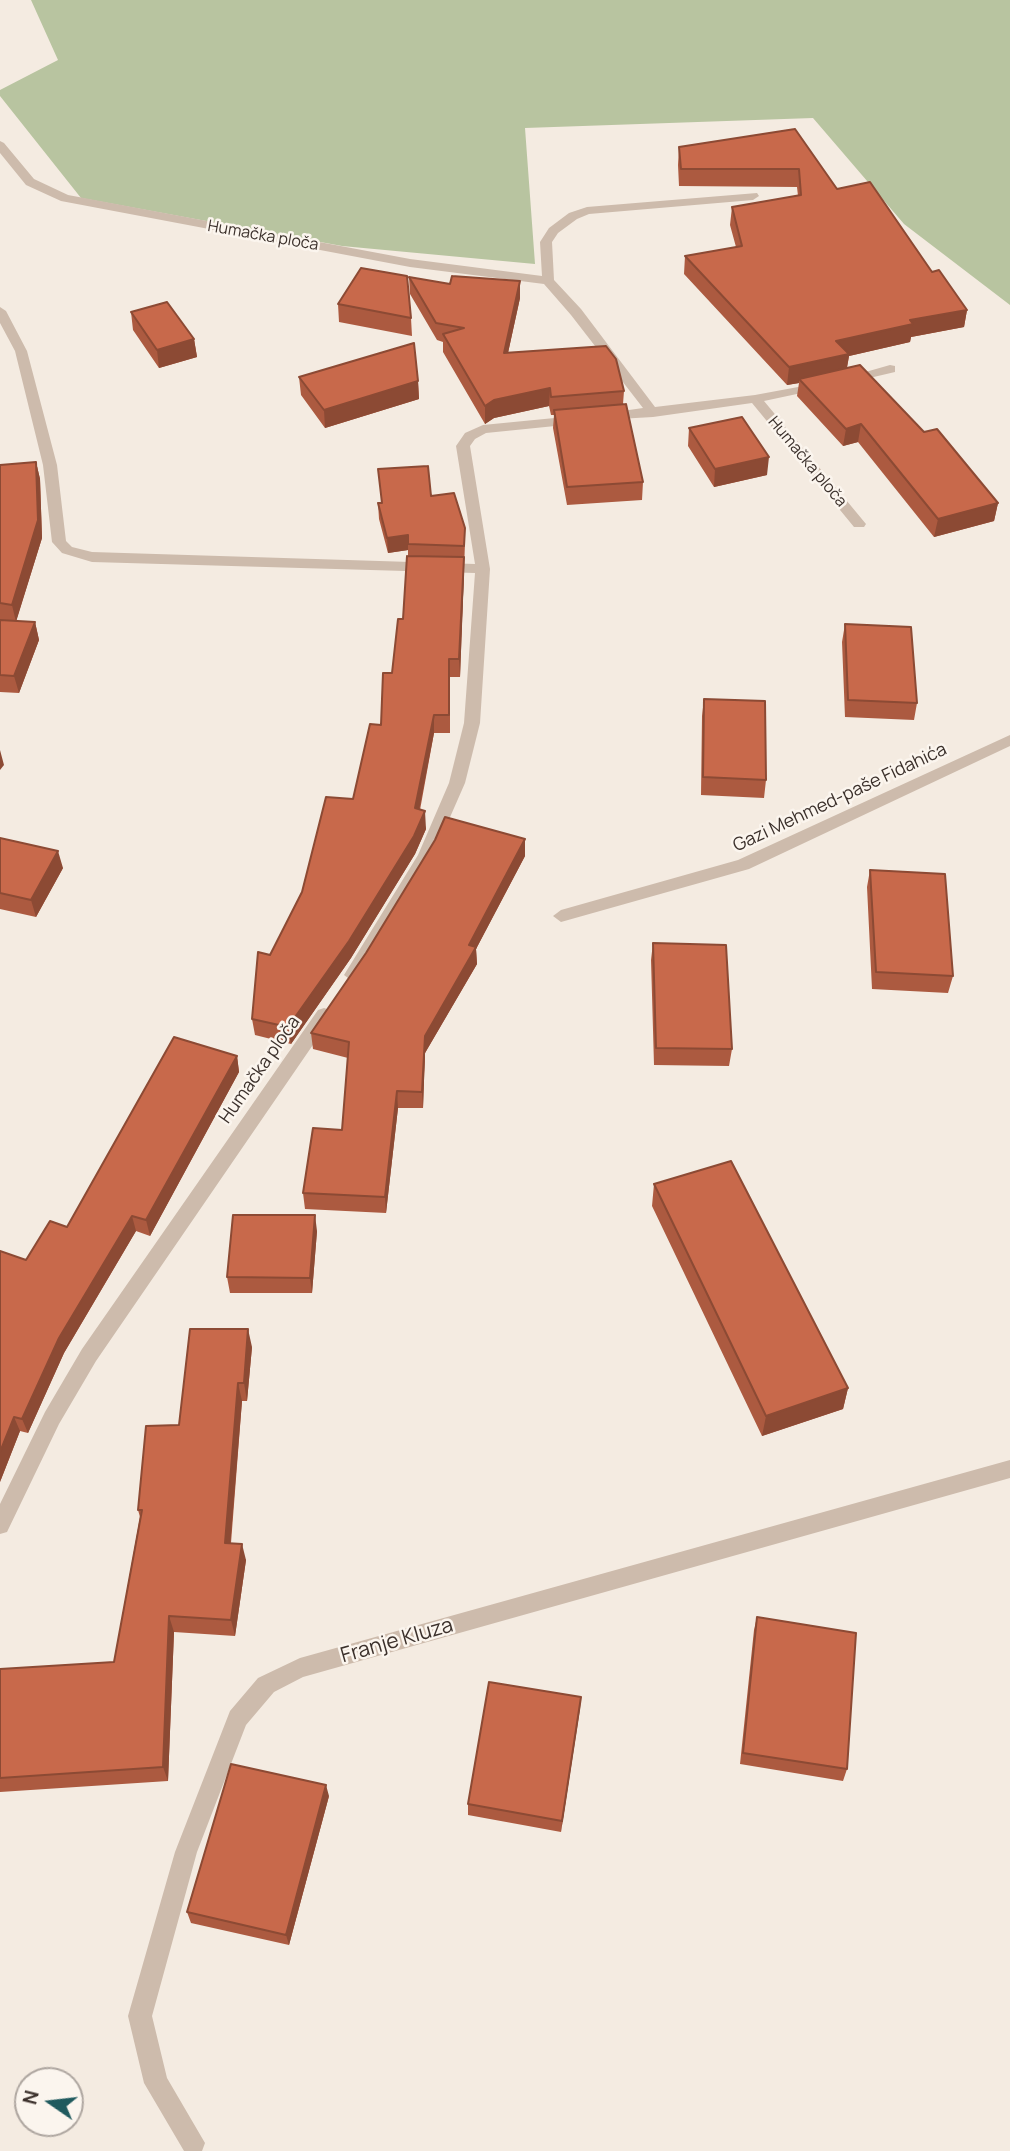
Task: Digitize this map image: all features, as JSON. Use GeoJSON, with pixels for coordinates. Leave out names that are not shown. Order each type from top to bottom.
{"type":"FeatureCollection","features":[{"type":"Feature","properties":{"kind":"street","name":"Humačka ploča"},"geometry":{"type":"LineString","coordinates":[[0,145],[30,182],[65,198],[410,263],[548,281]]}},
{"type":"Feature","properties":{"kind":"street"},"geometry":{"type":"LineString","coordinates":[[653,413],[576,312],[548,281],[546,242],[553,231],[573,216],[587,211],[752,196]]}},
{"type":"Feature","properties":{"kind":"street"},"geometry":{"type":"LineString","coordinates":[[0,311],[22,351],[59,542],[78,555],[483,569]]}},
{"type":"Feature","properties":{"kind":"street","name":"Humačka ploča"},"geometry":{"type":"LineString","coordinates":[[0,1525],[52,1418],[89,1355],[340,992],[425,856],[457,783],[472,723],[483,569],[462,458],[463,446],[470,436],[499,426],[653,413],[755,400],[890,369]]}},
{"type":"Feature","properties":{"kind":"street","name":"Humačka ploča"},"geometry":{"type":"LineString","coordinates":[[755,400],[859,524]]}},
{"type":"Feature","properties":{"kind":"street","name":"Gazi Mehmed-paše Fidahića"},"geometry":{"type":"LineString","coordinates":[[561,916],[743,865],[1010,740]]}},
{"type":"Feature","properties":{"kind":"street","name":"Franje Kluza"},"geometry":{"type":"LineString","coordinates":[[193,2143],[156,2083],[139,2016],[186,1852],[238,1718],[266,1685],[300,1668],[1010,1469]]}},
{"type":"Feature","properties":{"kind":"green space"},"geometry":{"type":"Polygon","coordinates":[[[31,0],[1010,0],[1010,305],[904,224],[813,118],[525,128],[535,264],[342,246],[81,198],[0,96],[0,90],[58,60],[31,0]]]}},
{"type":"Feature","properties":{"kind":"building"},"geometry":{"type":"Polygon","coordinates":[[[795,129],[837,189],[870,182],[932,272],[939,270],[967,310],[910,320],[913,324],[836,341],[849,354],[789,367],[685,256],[742,246],[732,207],[801,195],[799,169],[681,169],[679,147],[795,129]]]}},
{"type":"Feature","properties":{"kind":"building"},"geometry":{"type":"Polygon","coordinates":[[[361,268],[407,276],[411,318],[338,304],[361,268]]]}},
{"type":"Feature","properties":{"kind":"building"},"geometry":{"type":"Polygon","coordinates":[[[452,276],[520,281],[504,353],[606,346],[616,359],[624,391],[551,397],[550,388],[494,400],[485,406],[443,334],[464,328],[436,323],[409,277],[450,284],[452,276]]]}},
{"type":"Feature","properties":{"kind":"building"},"geometry":{"type":"Polygon","coordinates":[[[167,302],[194,339],[157,350],[131,312],[167,302]]]}},
{"type":"Feature","properties":{"kind":"building"},"geometry":{"type":"Polygon","coordinates":[[[414,343],[418,381],[324,410],[299,377],[414,343]]]}},
{"type":"Feature","properties":{"kind":"building"},"geometry":{"type":"Polygon","coordinates":[[[860,365],[924,432],[937,429],[998,503],[938,519],[861,424],[846,429],[799,379],[860,365]]]}},
{"type":"Feature","properties":{"kind":"building"},"geometry":{"type":"Polygon","coordinates":[[[626,404],[643,482],[567,487],[554,410],[626,404]]]}},
{"type":"Feature","properties":{"kind":"building"},"geometry":{"type":"Polygon","coordinates":[[[742,417],[769,457],[715,469],[689,428],[742,417]]]}},
{"type":"Feature","properties":{"kind":"building"},"geometry":{"type":"Polygon","coordinates":[[[36,462],[38,520],[12,605],[0,603],[0,465],[36,462]]]}},
{"type":"Feature","properties":{"kind":"building"},"geometry":{"type":"Polygon","coordinates":[[[428,466],[431,496],[454,493],[465,528],[464,546],[408,544],[408,535],[387,538],[378,503],[382,503],[378,469],[428,466]]]}},
{"type":"Feature","properties":{"kind":"building"},"geometry":{"type":"Polygon","coordinates":[[[407,556],[464,557],[459,659],[449,659],[449,715],[434,715],[415,808],[425,811],[414,836],[349,941],[288,1027],[252,1019],[258,952],[270,955],[302,892],[326,797],[353,799],[370,724],[381,725],[383,673],[392,673],[398,619],[403,619],[407,556]]]}},
{"type":"Feature","properties":{"kind":"building"},"geometry":{"type":"Polygon","coordinates":[[[0,620],[35,622],[14,676],[0,675],[0,620]]]}},
{"type":"Feature","properties":{"kind":"building"},"geometry":{"type":"Polygon","coordinates":[[[845,624],[911,627],[917,703],[848,700],[845,624]]]}},
{"type":"Feature","properties":{"kind":"building"},"geometry":{"type":"Polygon","coordinates":[[[704,699],[765,701],[766,780],[703,777],[704,699]]]}},
{"type":"Feature","properties":{"kind":"building"},"geometry":{"type":"Polygon","coordinates":[[[445,817],[525,839],[469,945],[476,947],[425,1036],[422,1092],[397,1091],[385,1197],[303,1193],[313,1128],[342,1130],[349,1042],[311,1033],[366,953],[435,840],[445,817]]]}},
{"type":"Feature","properties":{"kind":"building"},"geometry":{"type":"Polygon","coordinates":[[[0,838],[58,851],[31,900],[0,893],[0,838]]]}},
{"type":"Feature","properties":{"kind":"building"},"geometry":{"type":"Polygon","coordinates":[[[870,870],[945,874],[953,976],[876,972],[870,870]]]}},
{"type":"Feature","properties":{"kind":"building"},"geometry":{"type":"Polygon","coordinates":[[[653,943],[726,945],[732,1049],[656,1048],[653,943]]]}},
{"type":"Feature","properties":{"kind":"building"},"geometry":{"type":"Polygon","coordinates":[[[174,1037],[237,1056],[146,1220],[132,1216],[59,1338],[22,1419],[14,1417],[0,1452],[0,1251],[26,1260],[50,1221],[67,1227],[174,1037]]]}},
{"type":"Feature","properties":{"kind":"building"},"geometry":{"type":"Polygon","coordinates":[[[731,1161],[848,1388],[766,1416],[654,1184],[731,1161]]]}},
{"type":"Feature","properties":{"kind":"building"},"geometry":{"type":"Polygon","coordinates":[[[233,1215],[315,1215],[310,1278],[227,1277],[233,1215]]]}},
{"type":"Feature","properties":{"kind":"building"},"geometry":{"type":"Polygon","coordinates":[[[190,1329],[248,1329],[244,1383],[238,1383],[225,1543],[242,1544],[231,1620],[169,1616],[163,1767],[0,1778],[0,1669],[114,1662],[142,1510],[138,1510],[146,1426],[179,1425],[190,1329]]]}},
{"type":"Feature","properties":{"kind":"building"},"geometry":{"type":"Polygon","coordinates":[[[757,1617],[856,1633],[847,1769],[743,1753],[757,1617]]]}},
{"type":"Feature","properties":{"kind":"building"},"geometry":{"type":"Polygon","coordinates":[[[489,1682],[581,1697],[562,1821],[468,1804],[489,1682]]]}},
{"type":"Feature","properties":{"kind":"building"},"geometry":{"type":"Polygon","coordinates":[[[231,1764],[326,1785],[286,1935],[187,1912],[231,1764]]]}}]}
